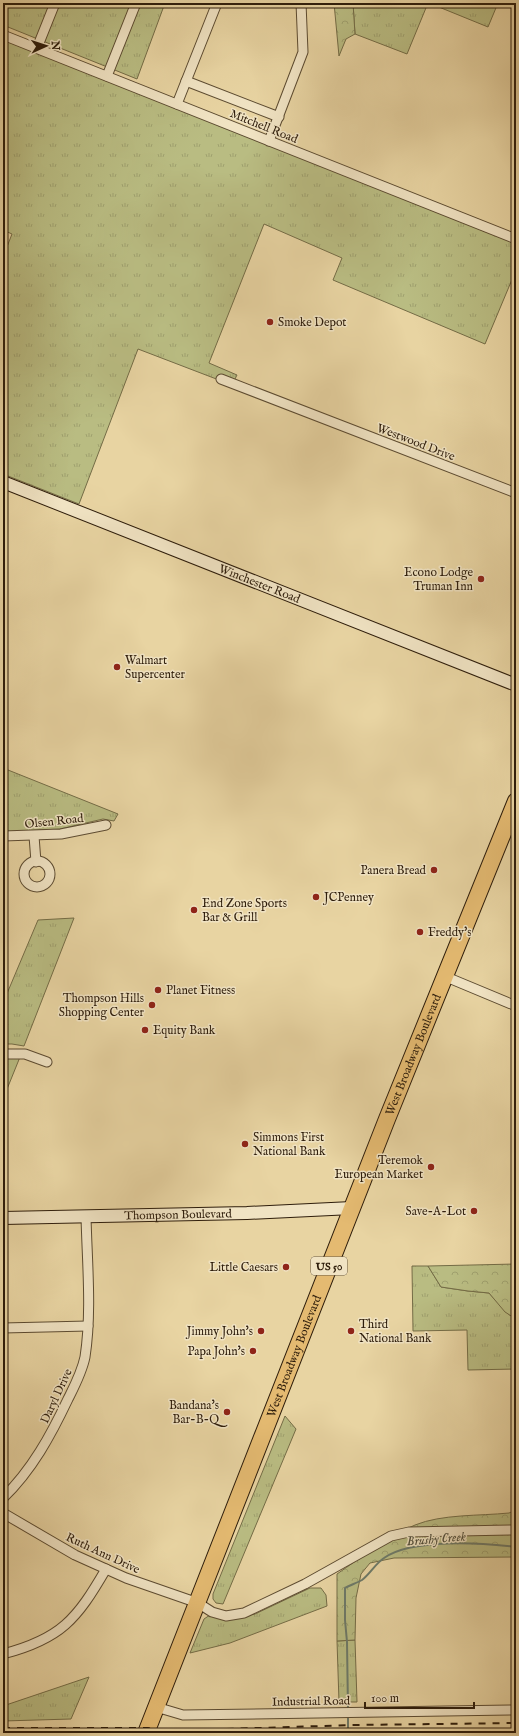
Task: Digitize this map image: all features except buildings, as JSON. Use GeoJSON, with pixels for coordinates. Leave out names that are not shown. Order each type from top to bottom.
{"type":"FeatureCollection","features":[{"type":"Feature","properties":{"kind":"highway","name":"West Broadway Boulevard"},"geometry":{"type":"LineString","coordinates":[[146,1733],[444,976],[516,801]]}},
{"type":"Feature","properties":{"kind":"street"},"geometry":{"type":"LineString","coordinates":[[37,48],[55,3]]}},
{"type":"Feature","properties":{"kind":"street"},"geometry":{"type":"LineString","coordinates":[[107,76],[136,3]]}},
{"type":"Feature","properties":{"kind":"street"},"geometry":{"type":"LineString","coordinates":[[177,104],[217,3]]}},
{"type":"Feature","properties":{"kind":"street"},"geometry":{"type":"LineString","coordinates":[[269,141],[303,52],[304,44],[301,3]]}},
{"type":"Feature","properties":{"kind":"street","name":"Mitchell Road"},"geometry":{"type":"LineString","coordinates":[[3,35],[516,239]]}},
{"type":"Feature","properties":{"kind":"street"},"geometry":{"type":"LineString","coordinates":[[186,81],[278,117]]}},
{"type":"Feature","properties":{"kind":"street","name":"Westwood Drive"},"geometry":{"type":"LineString","coordinates":[[221,379],[516,493]]}},
{"type":"Feature","properties":{"kind":"street","name":"Winchester Road"},"geometry":{"type":"LineString","coordinates":[[3,482],[516,685]]}},
{"type":"Feature","properties":{"kind":"street","name":"Olsen Road"},"geometry":{"type":"LineString","coordinates":[[3,836],[34,836],[72,833],[106,825]]}},
{"type":"Feature","properties":{"kind":"street"},"geometry":{"type":"LineString","coordinates":[[34,836],[36,862]]}},
{"type":"Feature","properties":{"kind":"street"},"geometry":{"type":"LineString","coordinates":[[444,976],[516,1006]]}},
{"type":"Feature","properties":{"kind":"street"},"geometry":{"type":"LineString","coordinates":[[3,1054],[25,1054],[47,1062]]}},
{"type":"Feature","properties":{"kind":"street","name":"Thompson Boulevard"},"geometry":{"type":"LineString","coordinates":[[3,1218],[247,1213],[352,1208]]}},
{"type":"Feature","properties":{"kind":"street","name":"Daryl Drive"},"geometry":{"type":"LineString","coordinates":[[3,1498],[17,1484],[35,1460],[58,1422],[85,1359],[88,1326],[86,1216]]}},
{"type":"Feature","properties":{"kind":"street"},"geometry":{"type":"LineString","coordinates":[[3,1328],[88,1326]]}},
{"type":"Feature","properties":{"kind":"street","name":"Ruth Ann Drive"},"geometry":{"type":"LineString","coordinates":[[3,1513],[75,1555],[126,1578],[198,1603],[212,1612],[226,1616],[244,1613],[305,1584],[391,1536],[409,1532],[512,1530]]}},
{"type":"Feature","properties":{"kind":"street"},"geometry":{"type":"LineString","coordinates":[[3,1654],[23,1649],[60,1630],[72,1619],[88,1600],[106,1569]]}},
{"type":"Feature","properties":{"kind":"street","name":"Industrial Road"},"geometry":{"type":"LineString","coordinates":[[156,1706],[183,1715],[516,1710]]}},
{"type":"Feature","properties":{"kind":"green space"},"geometry":{"type":"Polygon","coordinates":[[[3,3],[165,3],[137,79],[3,25],[3,3]]]}},
{"type":"Feature","properties":{"kind":"green space"},"geometry":{"type":"Polygon","coordinates":[[[334,3],[353,3],[355,34],[346,39],[339,56],[334,3]]]}},
{"type":"Feature","properties":{"kind":"green space"},"geometry":{"type":"Polygon","coordinates":[[[353,3],[428,3],[407,54],[355,34],[353,3]]]}},
{"type":"Feature","properties":{"kind":"green space"},"geometry":{"type":"Polygon","coordinates":[[[429,3],[498,3],[488,27],[429,3]]]}},
{"type":"Feature","properties":{"kind":"green space"},"geometry":{"type":"Polygon","coordinates":[[[3,39],[516,243],[516,270],[485,344],[333,280],[342,258],[264,224],[209,363],[237,375],[232,385],[138,349],[79,504],[3,474],[3,257],[12,234],[3,230],[3,39]]]}},
{"type":"Feature","properties":{"kind":"green space"},"geometry":{"type":"Polygon","coordinates":[[[3,768],[118,814],[114,821],[103,819],[60,829],[3,832],[3,768]]]}},
{"type":"Feature","properties":{"kind":"green space"},"geometry":{"type":"Polygon","coordinates":[[[74,918],[24,1046],[3,1044],[3,1003],[38,920],[74,918]]]}},
{"type":"Feature","properties":{"kind":"green space"},"geometry":{"type":"Polygon","coordinates":[[[3,1056],[20,1057],[3,1099],[3,1056]]]}},
{"type":"Feature","properties":{"kind":"green space"},"geometry":{"type":"Polygon","coordinates":[[[516,1264],[516,1319],[505,1312],[489,1293],[441,1287],[428,1266],[516,1264]]]}},
{"type":"Feature","properties":{"kind":"green space"},"geometry":{"type":"Polygon","coordinates":[[[412,1266],[428,1266],[441,1287],[489,1293],[508,1314],[516,1319],[516,1369],[468,1370],[467,1330],[413,1331],[412,1266]]]}},
{"type":"Feature","properties":{"kind":"green space"},"geometry":{"type":"Polygon","coordinates":[[[285,1416],[296,1429],[223,1604],[216,1603],[213,1599],[213,1594],[285,1416]]]}},
{"type":"Feature","properties":{"kind":"green space"},"geometry":{"type":"Polygon","coordinates":[[[516,1510],[516,1557],[394,1558],[370,1563],[361,1574],[356,1598],[355,1640],[337,1641],[337,1574],[384,1541],[404,1530],[426,1521],[449,1517],[509,1513],[516,1510]]]}},
{"type":"Feature","properties":{"kind":"green space"},"geometry":{"type":"Polygon","coordinates":[[[310,1588],[321,1588],[326,1595],[327,1606],[230,1643],[190,1653],[204,1619],[210,1615],[239,1617],[255,1614],[310,1588]]]}},
{"type":"Feature","properties":{"kind":"green space"},"geometry":{"type":"Polygon","coordinates":[[[355,1640],[357,1702],[339,1702],[337,1641],[355,1640]]]}},
{"type":"Feature","properties":{"kind":"green space"},"geometry":{"type":"Polygon","coordinates":[[[89,1677],[71,1719],[3,1721],[3,1706],[89,1677]]]}},
{"type":"Feature","properties":{"kind":"waterway","name":"Brushy Creek"},"geometry":{"type":"LineString","coordinates":[[348,1710],[345,1588],[362,1580],[384,1558],[412,1547],[467,1543],[516,1547]]}},
{"type":"Feature","properties":{"kind":"waterway"},"geometry":{"type":"LineString","coordinates":[[348,1715],[348,1733]]}},
{"type":"Feature","properties":{"kind":"railway"},"geometry":{"type":"LineString","coordinates":[[3,1728],[148,1728],[161,1731],[355,1725],[516,1723]]}},
{"type":"Feature","properties":{"kind":"place","name":"Smoke Depot"},"geometry":{"type":"Point","coordinates":[270,322]}},
{"type":"Feature","properties":{"kind":"place","name":"Econo Lodge Truman Inn"},"geometry":{"type":"Point","coordinates":[481,579]}},
{"type":"Feature","properties":{"kind":"place","name":"Walmart Supercenter"},"geometry":{"type":"Point","coordinates":[117,667]}},
{"type":"Feature","properties":{"kind":"place","name":"Panera Bread"},"geometry":{"type":"Point","coordinates":[434,870]}},
{"type":"Feature","properties":{"kind":"place","name":"JCPenney"},"geometry":{"type":"Point","coordinates":[316,897]}},
{"type":"Feature","properties":{"kind":"place","name":"End Zone Sports Bar & Grill"},"geometry":{"type":"Point","coordinates":[194,910]}},
{"type":"Feature","properties":{"kind":"place","name":"Freddy's"},"geometry":{"type":"Point","coordinates":[420,932]}},
{"type":"Feature","properties":{"kind":"place","name":"Planet Fitness"},"geometry":{"type":"Point","coordinates":[158,990]}},
{"type":"Feature","properties":{"kind":"place","name":"Thompson Hills Shopping Center"},"geometry":{"type":"Point","coordinates":[152,1005]}},
{"type":"Feature","properties":{"kind":"place","name":"Equity Bank"},"geometry":{"type":"Point","coordinates":[145,1030]}},
{"type":"Feature","properties":{"kind":"place","name":"Simmons First National Bank"},"geometry":{"type":"Point","coordinates":[245,1144]}},
{"type":"Feature","properties":{"kind":"place","name":"Teremok European Market"},"geometry":{"type":"Point","coordinates":[431,1167]}},
{"type":"Feature","properties":{"kind":"place","name":"Save-A-Lot"},"geometry":{"type":"Point","coordinates":[474,1211]}},
{"type":"Feature","properties":{"kind":"place","name":"Little Caesars"},"geometry":{"type":"Point","coordinates":[286,1267]}},
{"type":"Feature","properties":{"kind":"place","name":"Jimmy John's"},"geometry":{"type":"Point","coordinates":[261,1331]}},
{"type":"Feature","properties":{"kind":"place","name":"Third National Bank"},"geometry":{"type":"Point","coordinates":[351,1331]}},
{"type":"Feature","properties":{"kind":"place","name":"Papa John's"},"geometry":{"type":"Point","coordinates":[253,1351]}},
{"type":"Feature","properties":{"kind":"place","name":"Bandana's Bar-B-Q"},"geometry":{"type":"Point","coordinates":[227,1412]}}]}
